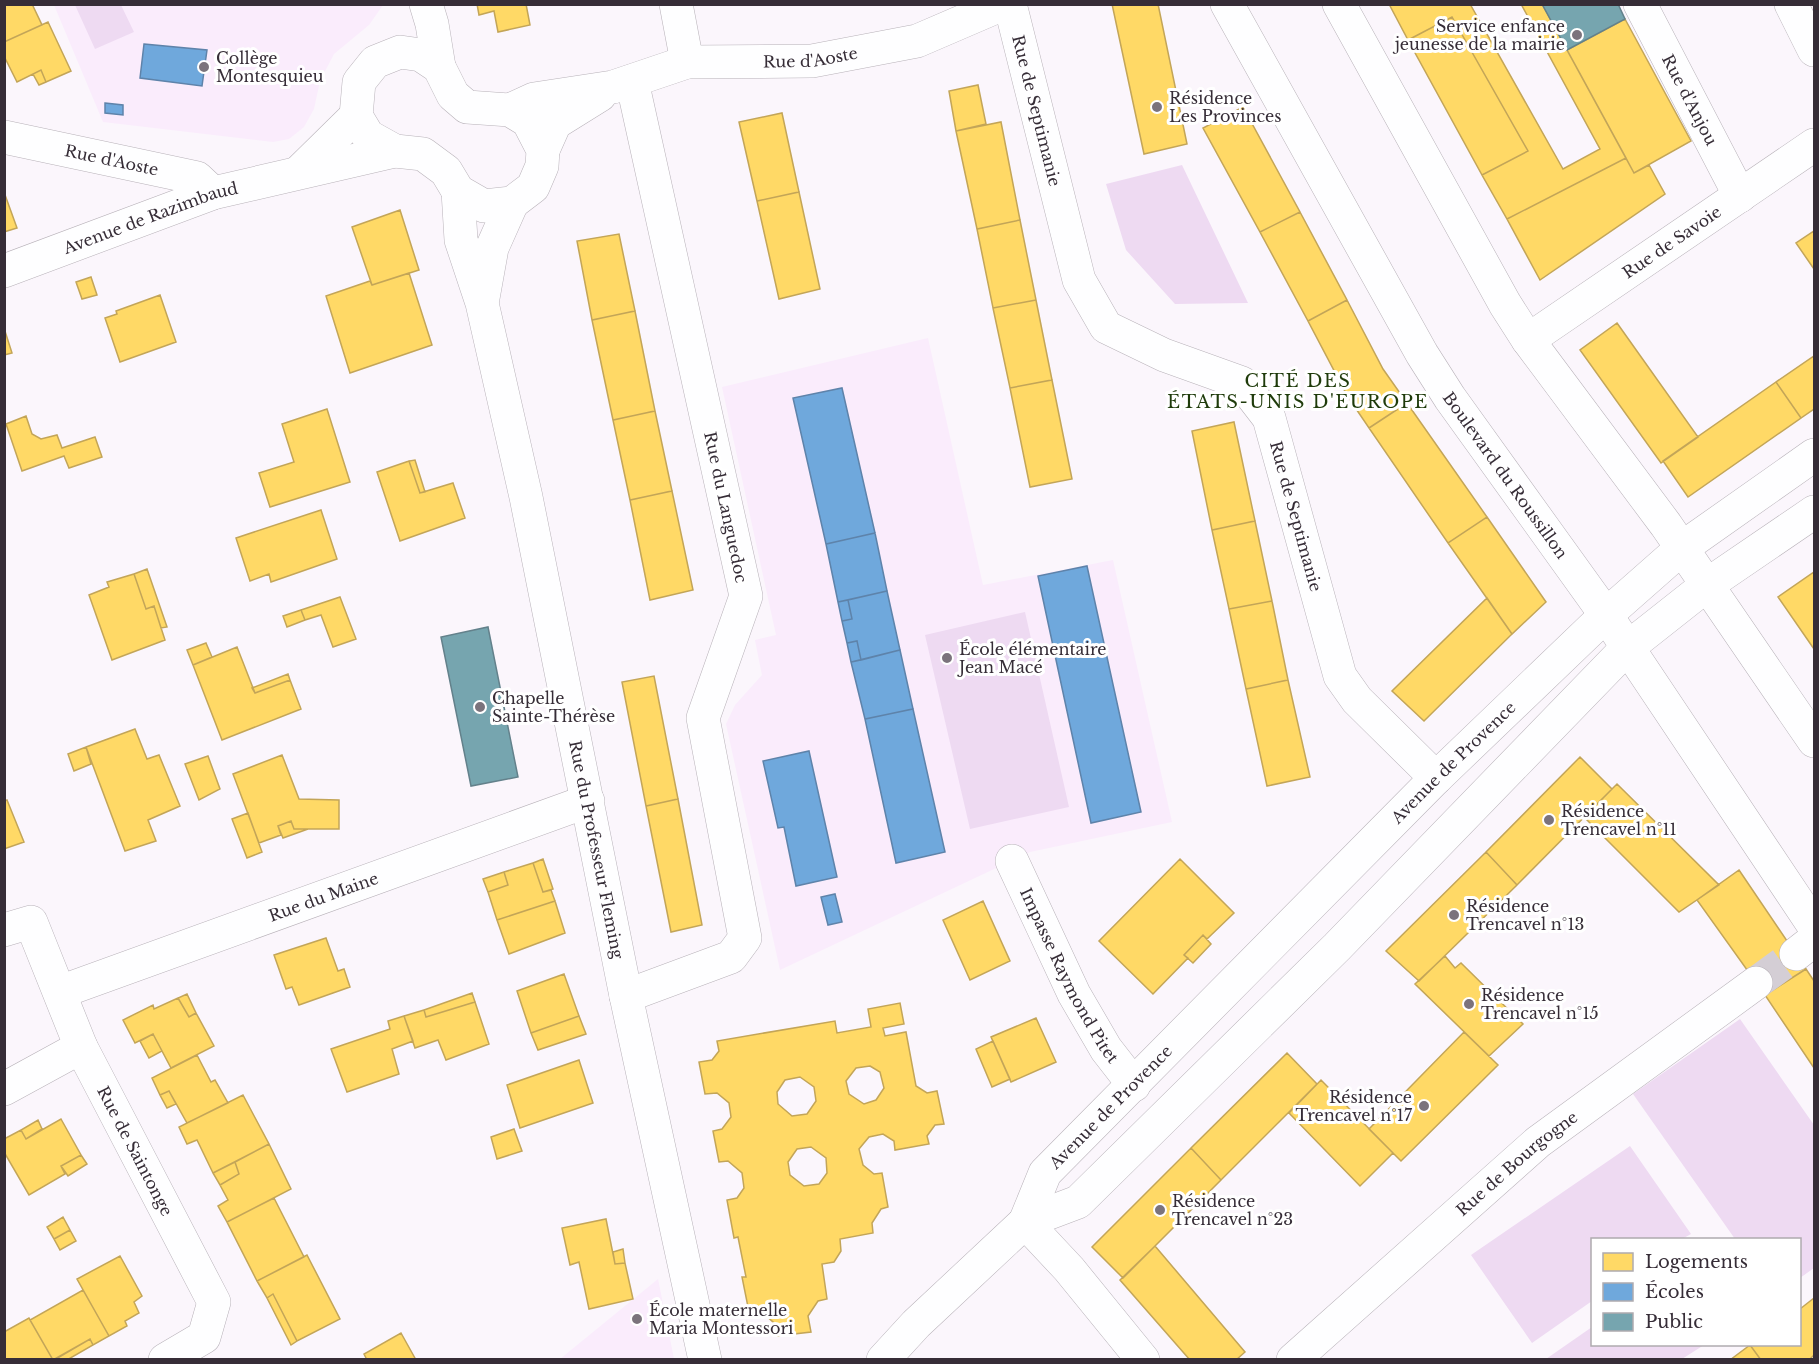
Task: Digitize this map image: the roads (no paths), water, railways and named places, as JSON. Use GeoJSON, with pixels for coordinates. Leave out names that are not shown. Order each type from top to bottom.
{"type":"FeatureCollection","features":[{"type":"Feature","properties":{"kind":"street"},"geometry":{"type":"LineString","coordinates":[[400,52],[415,4]]}},
{"type":"Feature","properties":{"kind":"street"},"geometry":{"type":"LineString","coordinates":[[426,4],[432,24],[439,67],[453,95],[467,107],[510,110],[528,121],[543,150]]}},
{"type":"Feature","properties":{"kind":"street"},"geometry":{"type":"LineString","coordinates":[[676,4],[687,62]]}},
{"type":"Feature","properties":{"kind":"street","name":"Rue d'Aoste"},"geometry":{"type":"LineString","coordinates":[[510,110],[534,99],[622,84],[687,62],[812,61],[917,41],[1003,4]]}},
{"type":"Feature","properties":{"kind":"street","name":"Rue de Septimanie"},"geometry":{"type":"LineString","coordinates":[[1010,4],[1079,280],[1106,327],[1164,355],[1242,382],[1269,418],[1340,676],[1357,699],[1436,778]]}},
{"type":"Feature","properties":{"kind":"street","name":"Boulevard du Roussillon"},"geometry":{"type":"LineString","coordinates":[[1227,4],[1422,354],[1457,408],[1606,615],[1626,649],[1815,926]]}},
{"type":"Feature","properties":{"kind":"street"},"geometry":{"type":"LineString","coordinates":[[1339,4],[1499,293],[1528,340],[1682,548],[1815,741]]}},
{"type":"Feature","properties":{"kind":"street","name":"Rue d'Anjou"},"geometry":{"type":"LineString","coordinates":[[1640,4],[1740,196]]}},
{"type":"Feature","properties":{"kind":"street"},"geometry":{"type":"LineString","coordinates":[[1791,4],[1815,50]]}},
{"type":"Feature","properties":{"kind":"street"},"geometry":{"type":"LineString","coordinates":[[439,67],[421,55],[400,52],[375,62],[359,82],[356,116],[369,136],[395,151],[423,154],[446,171],[458,191],[484,206],[512,203]]}},
{"type":"Feature","properties":{"kind":"street","name":"Rue d'Aoste"},"geometry":{"type":"LineString","coordinates":[[512,203],[533,187],[542,166],[543,150],[555,123],[622,84]]}},
{"type":"Feature","properties":{"kind":"street","name":"Rue du Languedoc"},"geometry":{"type":"LineString","coordinates":[[622,84],[746,596],[703,718],[745,938],[731,957],[626,996]]}},
{"type":"Feature","properties":{"kind":"street"},"geometry":{"type":"LineString","coordinates":[[299,172],[356,116]]}},
{"type":"Feature","properties":{"kind":"street","name":"Rue d'Aoste"},"geometry":{"type":"LineString","coordinates":[[4,137],[197,178],[213,193]]}},
{"type":"Feature","properties":{"kind":"street","name":"Rue de Savoie"},"geometry":{"type":"LineString","coordinates":[[1528,340],[1815,145]]}},
{"type":"Feature","properties":{"kind":"street","name":"Avenue de Razimbaud"},"geometry":{"type":"LineString","coordinates":[[4,271],[213,193],[395,151]]}},
{"type":"Feature","properties":{"kind":"street","name":"Rue du Professeur Fleming"},"geometry":{"type":"LineString","coordinates":[[458,191],[461,240],[482,303],[526,497],[626,996],[705,1359]]}},
{"type":"Feature","properties":{"kind":"street","name":"Rue du Professeur Fleming"},"geometry":{"type":"LineString","coordinates":[[482,303],[492,248],[512,203]]}},
{"type":"Feature","properties":{"kind":"street","name":"Avenue de Provence"},"geometry":{"type":"LineString","coordinates":[[1025,1222],[1045,1173],[1436,778],[1606,615],[1682,548],[1814,458]]}},
{"type":"Feature","properties":{"kind":"street"},"geometry":{"type":"LineString","coordinates":[[883,1359],[916,1324],[1025,1222],[1078,1202],[1337,947],[1626,649],[1707,585],[1815,512]]}},
{"type":"Feature","properties":{"kind":"street","name":"Rue du Maine"},"geometry":{"type":"LineString","coordinates":[[60,992],[588,801]]}},
{"type":"Feature","properties":{"kind":"street","name":"Impasse Raymond Pitet"},"geometry":{"type":"LineString","coordinates":[[1012,861],[1074,994],[1106,1049],[1134,1085]]}},
{"type":"Feature","properties":{"kind":"street","name":"Rue de Saintonge"},"geometry":{"type":"LineString","coordinates":[[18,926],[60,992],[81,1047],[214,1302],[204,1337],[165,1359]]}},
{"type":"Feature","properties":{"kind":"street","name":"Rue de Bourgogne"},"geometry":{"type":"LineString","coordinates":[[1293,1359],[1538,1142],[1756,983]]}},
{"type":"Feature","properties":{"kind":"street"},"geometry":{"type":"LineString","coordinates":[[4,1089],[81,1047]]}},
{"type":"Feature","properties":{"kind":"street"},"geometry":{"type":"LineString","coordinates":[[1025,1222],[1069,1269],[1143,1359]]}},
{"type":"Feature","properties":{"kind":"tunnel"},"geometry":{"type":"LineString","coordinates":[[1756,983],[1796,954]]}},
{"type":"Feature","properties":{"kind":"place","name":"Service enfance jeunesse de la mairie"},"geometry":{"type":"Point","coordinates":[1577,35]}},
{"type":"Feature","properties":{"kind":"place","name":"Collège Montesquieu"},"geometry":{"type":"Point","coordinates":[204,67]}},
{"type":"Feature","properties":{"kind":"place","name":"Résidence Les Provinces"},"geometry":{"type":"Point","coordinates":[1157,107]}},
{"type":"Feature","properties":{"kind":"place","name":"École élémentaire Jean Macé"},"geometry":{"type":"Point","coordinates":[947,658]}},
{"type":"Feature","properties":{"kind":"place","name":"Chapelle Sainte-Thérèse"},"geometry":{"type":"Point","coordinates":[480,707]}},
{"type":"Feature","properties":{"kind":"place","name":"Résidence Trencavel n°11"},"geometry":{"type":"Point","coordinates":[1549,820]}},
{"type":"Feature","properties":{"kind":"place","name":"Résidence Trencavel n°13"},"geometry":{"type":"Point","coordinates":[1454,915]}},
{"type":"Feature","properties":{"kind":"place","name":"Résidence Trencavel n°15"},"geometry":{"type":"Point","coordinates":[1469,1004]}},
{"type":"Feature","properties":{"kind":"place","name":"Résidence Trencavel n°17"},"geometry":{"type":"Point","coordinates":[1424,1106]}},
{"type":"Feature","properties":{"kind":"place","name":"Résidence Trencavel n°23"},"geometry":{"type":"Point","coordinates":[1160,1210]}},
{"type":"Feature","properties":{"kind":"place","name":"École maternelle Maria Montessori"},"geometry":{"type":"Point","coordinates":[637,1319]}},
{"type":"Feature","properties":{"kind":"district","name":"CITÉ DES ÉTATS-UNIS D'EUROPE"},"geometry":{"type":"Point","coordinates":[1298,391]}}]}
